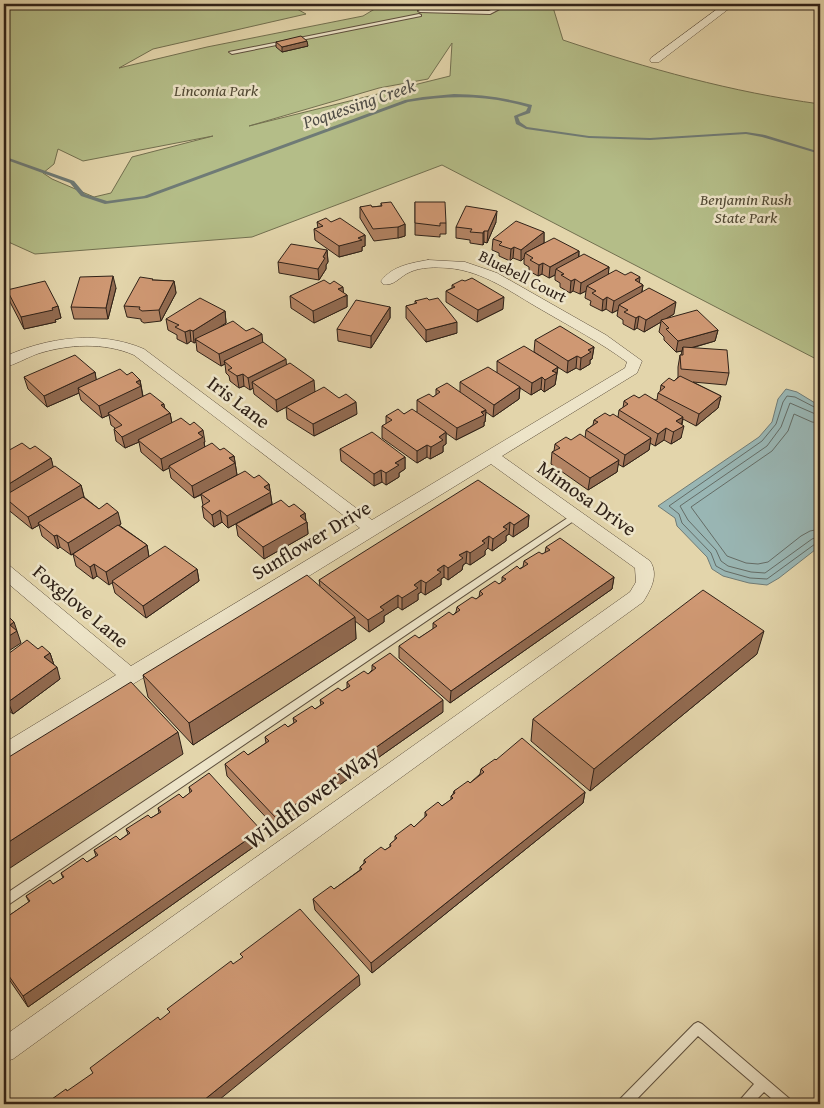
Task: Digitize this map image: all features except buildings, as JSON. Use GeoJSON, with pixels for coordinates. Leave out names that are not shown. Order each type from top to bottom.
{"type":"FeatureCollection","features":[{"type":"Feature","properties":{"kind":"street"},"geometry":{"type":"LineString","coordinates":[[655,60],[730,4]]}},
{"type":"Feature","properties":{"kind":"street","name":"Bluebell Court"},"geometry":{"type":"LineString","coordinates":[[388,281],[392,276],[405,268],[454,264],[476,269],[515,289],[635,360]]}},
{"type":"Feature","properties":{"kind":"street","name":"Iris Lane"},"geometry":{"type":"LineString","coordinates":[[4,363],[16,356],[46,347],[70,344],[118,344],[139,352],[371,528]]}},
{"type":"Feature","properties":{"kind":"street","name":"Sunflower Drive"},"geometry":{"type":"LineString","coordinates":[[4,753],[632,370],[635,360]]}},
{"type":"Feature","properties":{"kind":"street","name":"Mimosa Drive"},"geometry":{"type":"LineString","coordinates":[[491,456],[644,565],[645,582]]}},
{"type":"Feature","properties":{"kind":"street","name":"Foxglove Lane"},"geometry":{"type":"LineString","coordinates":[[4,570],[130,676]]}},
{"type":"Feature","properties":{"kind":"street","name":"Wildflower Way"},"geometry":{"type":"LineString","coordinates":[[4,1050],[637,597],[645,582]]}},
{"type":"Feature","properties":{"kind":"lane"},"geometry":{"type":"LineString","coordinates":[[232,52],[419,13],[490,13],[507,4]]}},
{"type":"Feature","properties":{"kind":"lane"},"geometry":{"type":"LineString","coordinates":[[4,901],[575,516]]}},
{"type":"Feature","properties":{"kind":"lane"},"geometry":{"type":"LineString","coordinates":[[623,1104],[698,1028],[787,1104]]}},
{"type":"Feature","properties":{"kind":"lane"},"geometry":{"type":"LineString","coordinates":[[744,1104],[764,1083]]}},
{"type":"Feature","properties":{"kind":"green space"},"geometry":{"type":"Polygon","coordinates":[[[4,4],[288,4],[306,14],[153,49],[119,68],[207,47],[363,16],[383,4],[552,4],[563,40],[627,61],[722,86],[820,104],[820,361],[442,165],[252,237],[35,254],[4,240],[4,4]],[[452,43],[428,79],[379,88],[249,126],[450,76],[452,43]],[[213,136],[83,161],[58,149],[54,164],[43,173],[52,179],[94,197],[111,193],[132,157],[213,136]]]}},
{"type":"Feature","properties":{"kind":"water"},"geometry":{"type":"Polygon","coordinates":[[[786,389],[797,392],[820,406],[820,546],[767,585],[749,583],[723,576],[712,569],[707,557],[677,526],[675,518],[658,506],[759,437],[772,422],[778,399],[786,389]]]}},
{"type":"Feature","properties":{"kind":"waterway","name":"Poquessing Creek"},"geometry":{"type":"LineString","coordinates":[[4,158],[72,182],[83,195],[107,203],[145,197],[407,101],[454,95],[499,98],[530,106],[528,112],[516,116],[518,123],[526,128],[589,137],[650,139],[746,133],[763,136],[820,153]]}},
{"type":"Feature","properties":{"kind":"park label","name":"Linconia Park"},"geometry":{"type":"Point","coordinates":[216,90]}},
{"type":"Feature","properties":{"kind":"park label","name":"Benjamin Rush State Park"},"geometry":{"type":"Point","coordinates":[746,208]}}]}
